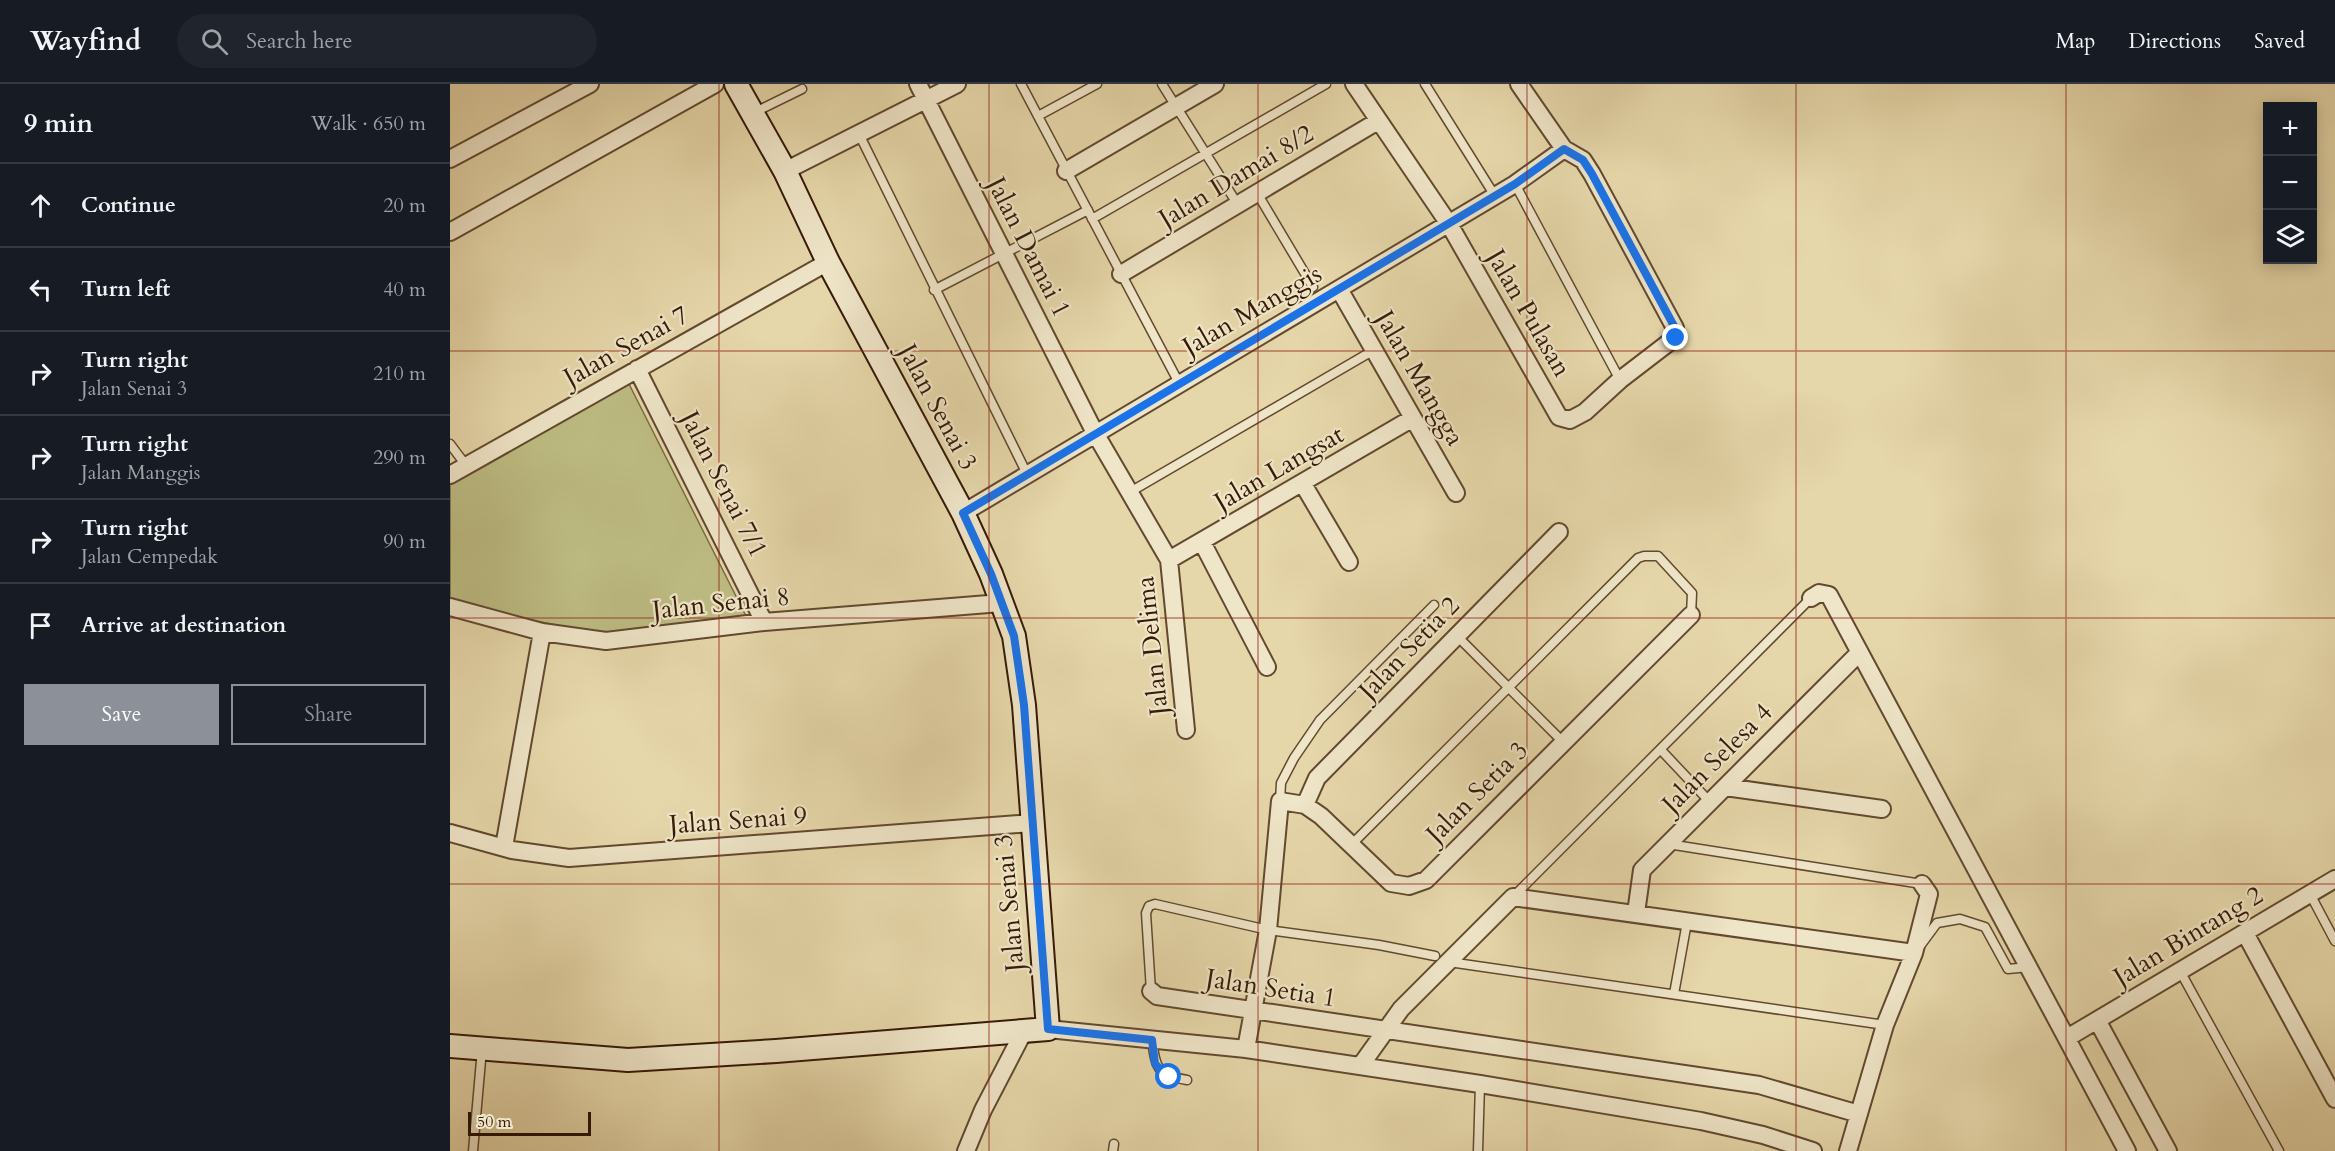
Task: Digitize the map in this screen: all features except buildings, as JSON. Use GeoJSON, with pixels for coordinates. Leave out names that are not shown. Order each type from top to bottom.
{"type":"FeatureCollection","features":[{"type":"Feature","properties":{"kind":"street"},"geometry":{"type":"LineString","coordinates":[[450,159],[590,84]]}},
{"type":"Feature","properties":{"kind":"street"},"geometry":{"type":"LineString","coordinates":[[450,232],[715,84]]}},
{"type":"Feature","properties":{"kind":"street","name":"Jalan Damai 1"},"geometry":{"type":"LineString","coordinates":[[918,84],[1095,433]]}},
{"type":"Feature","properties":{"kind":"street"},"geometry":{"type":"LineString","coordinates":[[785,171],[957,84]]}},
{"type":"Feature","properties":{"kind":"street"},"geometry":{"type":"LineString","coordinates":[[1066,171],[1215,84]]}},
{"type":"Feature","properties":{"kind":"street","name":"Jalan Pulasan"},"geometry":{"type":"LineString","coordinates":[[1354,84],[1449,224],[1559,417],[1570,420],[1585,412],[1620,380]]}},
{"type":"Feature","properties":{"kind":"street"},"geometry":{"type":"LineString","coordinates":[[1519,84],[1564,149],[1583,160],[1592,174],[1675,328],[1676,338],[1620,380]]}},
{"type":"Feature","properties":{"kind":"street","name":"Jalan Senai 3"},"geometry":{"type":"LineString","coordinates":[[745,96],[785,171],[828,262],[963,513],[1014,636],[1024,705],[1048,1029]]}},
{"type":"Feature","properties":{"kind":"street","name":"Jalan Damai 8/2"},"geometry":{"type":"LineString","coordinates":[[1121,274],[1378,122]]}},
{"type":"Feature","properties":{"kind":"street","name":"Jalan Manggis"},"geometry":{"type":"LineString","coordinates":[[963,513],[1449,224],[1515,184],[1564,149]]}},
{"type":"Feature","properties":{"kind":"street","name":"Jalan Senai 7"},"geometry":{"type":"LineString","coordinates":[[450,475],[465,464],[828,262]]}},
{"type":"Feature","properties":{"kind":"street","name":"Jalan Mangga"},"geometry":{"type":"LineString","coordinates":[[1339,289],[1456,493]]}},
{"type":"Feature","properties":{"kind":"street","name":"Jalan Senai 7/1"},"geometry":{"type":"LineString","coordinates":[[637,369],[764,622]]}},
{"type":"Feature","properties":{"kind":"street","name":"Jalan Langsat"},"geometry":{"type":"LineString","coordinates":[[1169,560],[1304,484],[1413,418]]}},
{"type":"Feature","properties":{"kind":"street","name":"Jalan Delima"},"geometry":{"type":"LineString","coordinates":[[1095,433],[1169,560],[1186,730]]}},
{"type":"Feature","properties":{"kind":"street"},"geometry":{"type":"LineString","coordinates":[[1304,484],[1349,562]]}},
{"type":"Feature","properties":{"kind":"street","name":"Jalan Setia 2"},"geometry":{"type":"LineString","coordinates":[[1305,806],[1317,778],[1559,532]]}},
{"type":"Feature","properties":{"kind":"street"},"geometry":{"type":"LineString","coordinates":[[1202,542],[1267,667]]}},
{"type":"Feature","properties":{"kind":"street"},"geometry":{"type":"LineString","coordinates":[[1811,598],[1819,593],[1829,595],[2127,1151]]}},
{"type":"Feature","properties":{"kind":"street","name":"Jalan Senai 8"},"geometry":{"type":"LineString","coordinates":[[450,607],[542,632],[606,641],[764,622],[1001,603]]}},
{"type":"Feature","properties":{"kind":"street","name":"Jalan Setia 3"},"geometry":{"type":"LineString","coordinates":[[1280,801],[1305,806],[1321,816],[1391,884],[1409,886],[1426,880],[1691,615]]}},
{"type":"Feature","properties":{"kind":"street"},"geometry":{"type":"LineString","coordinates":[[504,847],[542,632]]}},
{"type":"Feature","properties":{"kind":"street","name":"Jalan Selesa 4"},"geometry":{"type":"LineString","coordinates":[[1636,913],[1642,870],[1859,653]]}},
{"type":"Feature","properties":{"kind":"street"},"geometry":{"type":"LineString","coordinates":[[1725,787],[1882,809]]}},
{"type":"Feature","properties":{"kind":"street"},"geometry":{"type":"LineString","coordinates":[[1246,1049],[1251,1010],[1268,930],[1280,801]]}},
{"type":"Feature","properties":{"kind":"street","name":"Jalan Senai 9"},"geometry":{"type":"LineString","coordinates":[[450,833],[504,847],[569,858],[1032,823]]}},
{"type":"Feature","properties":{"kind":"street","name":"Jalan Bintang 2"},"geometry":{"type":"LineString","coordinates":[[2067,1038],[2335,879]]}},
{"type":"Feature","properties":{"kind":"street"},"geometry":{"type":"LineString","coordinates":[[1848,1151],[1885,1024],[1914,953],[1929,894],[1922,884]]}},
{"type":"Feature","properties":{"kind":"street"},"geometry":{"type":"LineString","coordinates":[[1361,1065],[1384,1031],[1441,959],[1513,897],[1914,953]]}},
{"type":"Feature","properties":{"kind":"street"},"geometry":{"type":"LineString","coordinates":[[2245,933],[2335,1099]]}},
{"type":"Feature","properties":{"kind":"street","name":"Jalan Setia 1"},"geometry":{"type":"LineString","coordinates":[[1151,991],[1157,996],[1759,1085],[1859,1114]]}},
{"type":"Feature","properties":{"kind":"street"},"geometry":{"type":"LineString","coordinates":[[2097,1020],[2168,1151]]}},
{"type":"Feature","properties":{"kind":"street"},"geometry":{"type":"LineString","coordinates":[[966,1151],[983,1110],[1025,1029]]}},
{"type":"Feature","properties":{"kind":"street"},"geometry":{"type":"LineString","coordinates":[[450,1046],[627,1060],[776,1052],[1025,1029],[1048,1029],[1246,1049],[1361,1065],[1701,1120],[1763,1135],[1813,1151]]}},
{"type":"Feature","properties":{"kind":"lane"},"geometry":{"type":"LineString","coordinates":[[1021,84],[1179,383]]}},
{"type":"Feature","properties":{"kind":"lane"},"geometry":{"type":"LineString","coordinates":[[1038,116],[1096,84]]}},
{"type":"Feature","properties":{"kind":"lane"},"geometry":{"type":"LineString","coordinates":[[1162,84],[1238,205]]}},
{"type":"Feature","properties":{"kind":"lane"},"geometry":{"type":"LineString","coordinates":[[1092,219],[1326,84]]}},
{"type":"Feature","properties":{"kind":"lane"},"geometry":{"type":"LineString","coordinates":[[1425,84],[1495,196]]}},
{"type":"Feature","properties":{"kind":"lane"},"geometry":{"type":"LineString","coordinates":[[745,96],[802,89]]}},
{"type":"Feature","properties":{"kind":"lane"},"geometry":{"type":"LineString","coordinates":[[860,134],[934,290],[1027,474]]}},
{"type":"Feature","properties":{"kind":"lane"},"geometry":{"type":"LineString","coordinates":[[1515,184],[1620,380]]}},
{"type":"Feature","properties":{"kind":"lane"},"geometry":{"type":"LineString","coordinates":[[1257,193],[1313,288]]}},
{"type":"Feature","properties":{"kind":"lane"},"geometry":{"type":"LineString","coordinates":[[934,290],[1088,210]]}},
{"type":"Feature","properties":{"kind":"lane"},"geometry":{"type":"LineString","coordinates":[[1130,492],[1374,350]]}},
{"type":"Feature","properties":{"kind":"lane"},"geometry":{"type":"LineString","coordinates":[[450,444],[465,464]]}},
{"type":"Feature","properties":{"kind":"lane"},"geometry":{"type":"LineString","coordinates":[[1351,845],[1644,555],[1658,556],[1692,593],[1691,615]]}},
{"type":"Feature","properties":{"kind":"lane"},"geometry":{"type":"LineString","coordinates":[[1513,897],[1811,598]]}},
{"type":"Feature","properties":{"kind":"lane"},"geometry":{"type":"LineString","coordinates":[[1280,801],[1281,783],[1294,758],[1320,720],[1434,605]]}},
{"type":"Feature","properties":{"kind":"lane"},"geometry":{"type":"LineString","coordinates":[[1457,636],[1563,742]]}},
{"type":"Feature","properties":{"kind":"lane"},"geometry":{"type":"LineString","coordinates":[[1661,750],[1709,801]]}},
{"type":"Feature","properties":{"kind":"lane"},"geometry":{"type":"LineString","coordinates":[[1667,844],[1922,884]]}},
{"type":"Feature","properties":{"kind":"lane"},"geometry":{"type":"LineString","coordinates":[[2310,894],[2335,941]]}},
{"type":"Feature","properties":{"kind":"lane"},"geometry":{"type":"LineString","coordinates":[[1151,991],[1146,913],[1149,906],[1155,904],[1268,930],[1369,944],[1441,959],[1885,1024]]}},
{"type":"Feature","properties":{"kind":"lane"},"geometry":{"type":"LineString","coordinates":[[1914,953],[1937,923],[1960,919],[1985,927],[2008,969],[2029,967]]}},
{"type":"Feature","properties":{"kind":"lane"},"geometry":{"type":"LineString","coordinates":[[1674,994],[1687,922]]}},
{"type":"Feature","properties":{"kind":"lane"},"geometry":{"type":"LineString","coordinates":[[2180,971],[2279,1151]]}},
{"type":"Feature","properties":{"kind":"lane"},"geometry":{"type":"LineString","coordinates":[[1152,1040],[1155,1064],[1159,1070],[1169,1077],[1187,1080]]}},
{"type":"Feature","properties":{"kind":"lane"},"geometry":{"type":"LineString","coordinates":[[473,1151],[482,1048]]}},
{"type":"Feature","properties":{"kind":"lane"},"geometry":{"type":"LineString","coordinates":[[1478,1151],[1480,1084]]}},
{"type":"Feature","properties":{"kind":"shaded area"},"geometry":{"type":"Polygon","coordinates":[[[628,382],[748,620],[601,634],[526,619],[450,598],[450,485],[470,470],[628,382]]]}},
{"type":"Feature","properties":{"kind":"route"},"geometry":{"type":"LineString","coordinates":[[1169,1077],[1162,1073],[1155,1064],[1152,1040],[1092,1031],[1048,1029],[1024,705],[1014,636],[991,574],[963,513],[1449,224],[1515,184],[1564,149],[1583,160],[1592,174],[1675,328],[1676,338]]}}]}
